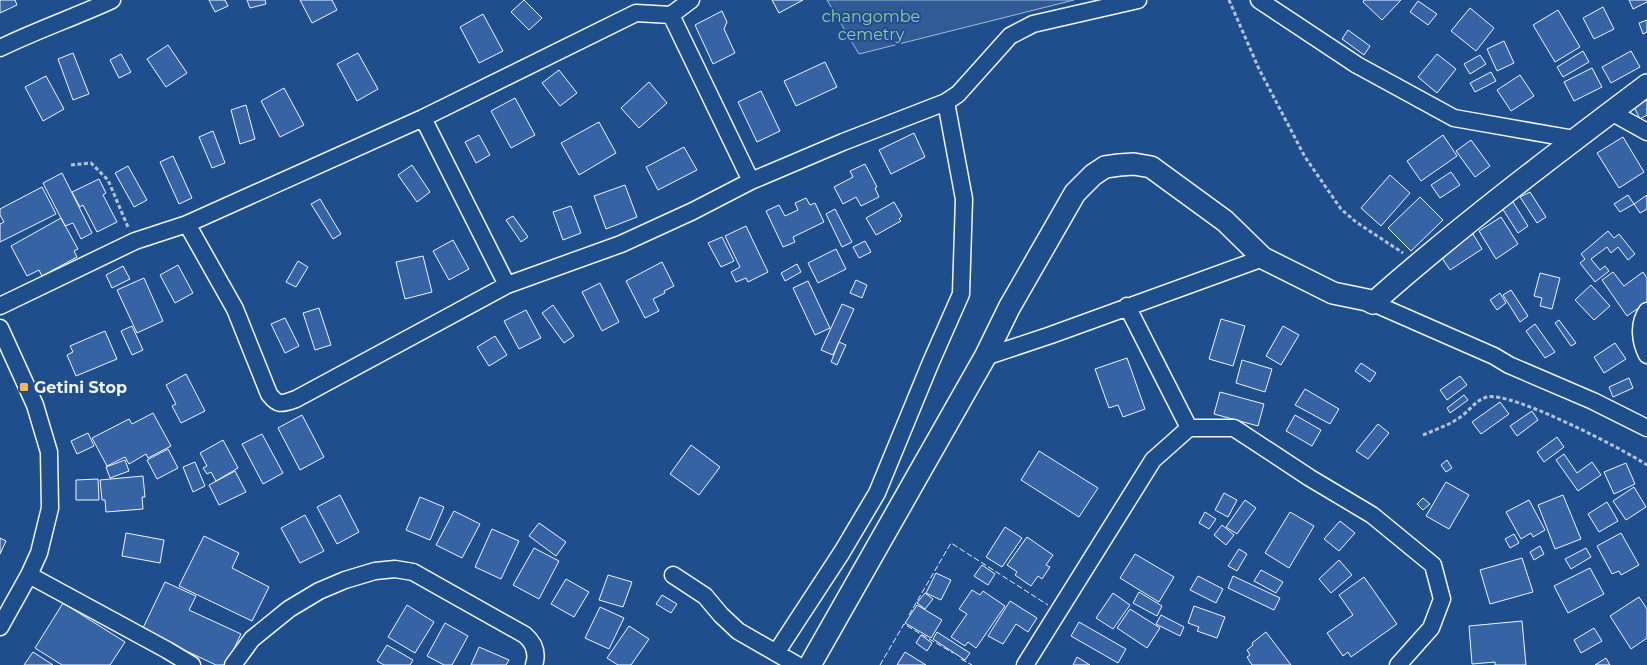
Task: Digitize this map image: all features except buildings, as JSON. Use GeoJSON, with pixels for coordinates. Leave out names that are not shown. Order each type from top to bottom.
{"type":"FeatureCollection","features":[{"type":"Feature","properties":{"kind":"street"},"geometry":{"type":"LineString","coordinates":[[0,48],[28,34],[82,14],[112,0]]}},
{"type":"Feature","properties":{"kind":"street"},"geometry":{"type":"LineString","coordinates":[[0,306],[135,241],[187,224],[423,118],[632,7],[671,15],[691,0]]}},
{"type":"Feature","properties":{"kind":"street"},"geometry":{"type":"LineString","coordinates":[[187,224],[232,302],[269,394],[279,403],[296,399],[507,285],[621,244],[752,181],[843,142],[946,102],[958,94],[1010,36],[1033,24],[1138,0]]}},
{"type":"Feature","properties":{"kind":"street"},"geometry":{"type":"LineString","coordinates":[[1259,0],[1357,65],[1454,118],[1574,140]]}},
{"type":"Feature","properties":{"kind":"street"},"geometry":{"type":"LineString","coordinates":[[671,15],[752,181]]}},
{"type":"Feature","properties":{"kind":"street"},"geometry":{"type":"LineString","coordinates":[[1373,303],[1418,262],[1647,85]]}},
{"type":"Feature","properties":{"kind":"street"},"geometry":{"type":"LineString","coordinates":[[776,653],[842,552],[877,493],[931,362],[962,294],[964,199],[946,102]]}},
{"type":"Feature","properties":{"kind":"street"},"geometry":{"type":"LineString","coordinates":[[1611,112],[1647,132]]}},
{"type":"Feature","properties":{"kind":"street"},"geometry":{"type":"LineString","coordinates":[[423,118],[507,285]]}},
{"type":"Feature","properties":{"kind":"street"},"geometry":{"type":"LineString","coordinates":[[810,665],[985,357],[1009,308],[1075,193],[1093,175],[1105,167],[1134,164],[1151,167],[1225,221],[1263,258],[1333,293],[1367,300],[1494,356],[1647,428]]}},
{"type":"Feature","properties":{"kind":"street"},"geometry":{"type":"LineString","coordinates":[[985,357],[1263,258]]}},
{"type":"Feature","properties":{"kind":"street"},"geometry":{"type":"LineString","coordinates":[[1127,306],[1189,428]]}},
{"type":"Feature","properties":{"kind":"street"},"geometry":{"type":"LineString","coordinates":[[1647,310],[1641,319],[1641,331],[1647,355]]}},
{"type":"Feature","properties":{"kind":"street"},"geometry":{"type":"LineString","coordinates":[[0,328],[35,405],[49,452],[50,508],[39,553],[0,627]]}},
{"type":"Feature","properties":{"kind":"street"},"geometry":{"type":"LineString","coordinates":[[1025,665],[1153,460],[1189,428],[1234,428],[1310,478],[1372,515],[1433,565],[1442,599],[1431,628],[1398,665]]}},
{"type":"Feature","properties":{"kind":"street"},"geometry":{"type":"LineString","coordinates":[[233,665],[252,639],[290,609],[319,591],[345,580],[375,571],[395,569],[413,572],[525,635],[531,640],[534,649],[536,659],[534,665]]}},
{"type":"Feature","properties":{"kind":"street"},"geometry":{"type":"LineString","coordinates":[[29,575],[192,665]]}},
{"type":"Feature","properties":{"kind":"street"},"geometry":{"type":"LineString","coordinates":[[673,575],[705,596],[738,631],[797,665]]}},
{"type":"Feature","properties":{"kind":"path"},"geometry":{"type":"LineString","coordinates":[[1229,0],[1259,69],[1305,157],[1341,209],[1356,222],[1418,262]]}},
{"type":"Feature","properties":{"kind":"path"},"geometry":{"type":"LineString","coordinates":[[71,165],[91,163],[108,180],[135,241]]}},
{"type":"Feature","properties":{"kind":"path"},"geometry":{"type":"LineString","coordinates":[[1423,436],[1464,414],[1477,400],[1490,396],[1512,400],[1542,410],[1629,453],[1647,465]]}},
{"type":"Feature","properties":{"kind":"green space","name":"changombe cemetry"},"geometry":{"type":"Polygon","coordinates":[[[827,0],[1074,0],[859,54],[827,0]]]}},
{"type":"Feature","properties":{"kind":"fence"},"geometry":{"type":"LineString","coordinates":[[909,615],[951,543],[1048,605]]}},
{"type":"Feature","properties":{"kind":"fence"},"geometry":{"type":"LineString","coordinates":[[880,665],[904,624],[953,653]]}},
{"type":"Feature","properties":{"kind":"fence"},"geometry":{"type":"LineString","coordinates":[[961,659],[972,665]]}},
{"type":"Feature","properties":{"kind":"place","name":"Getini Stop"},"geometry":{"type":"Point","coordinates":[24,387]}}]}
